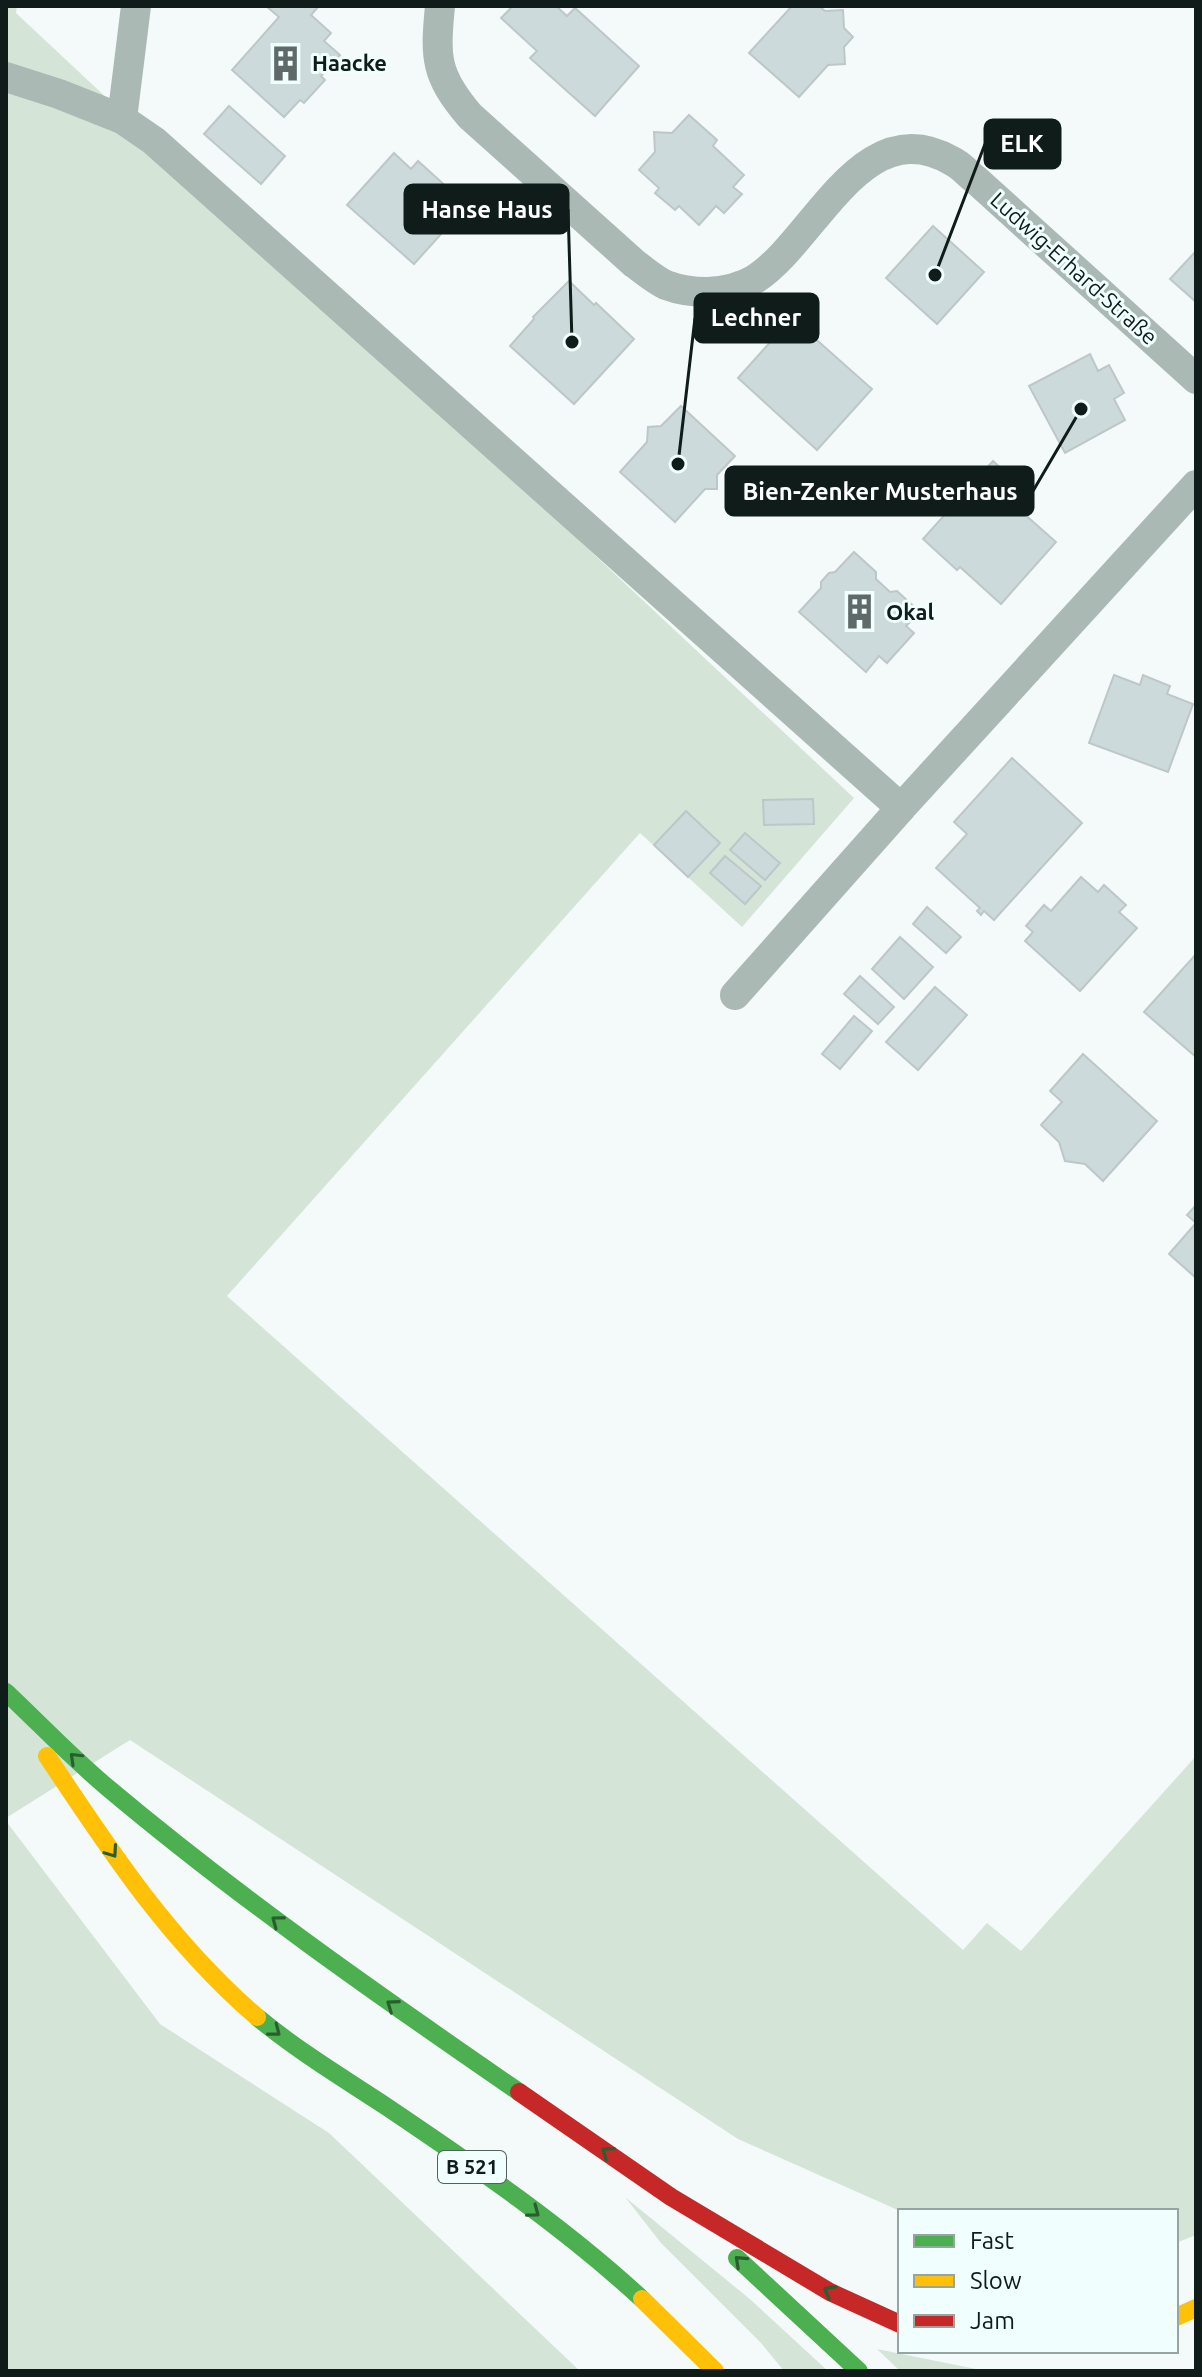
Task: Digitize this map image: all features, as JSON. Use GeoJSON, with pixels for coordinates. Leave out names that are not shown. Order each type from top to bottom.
{"type":"FeatureCollection","features":[{"type":"Feature","properties":{"kind":"main road","name":"B 521"},"geometry":{"type":"LineString","coordinates":[[6,1693],[105,1786],[201,1864],[339,1968],[671,2197],[830,2292],[898,2323]]}},
{"type":"Feature","properties":{"kind":"main road","name":"B 521"},"geometry":{"type":"LineString","coordinates":[[6,1693],[110,1850],[162,1922],[216,1980],[270,2028],[507,2191],[599,2261],[715,2371]]}},
{"type":"Feature","properties":{"kind":"main road","name":"B 521"},"geometry":{"type":"LineString","coordinates":[[671,2197],[859,2371]]}},
{"type":"Feature","properties":{"kind":"lane"},"geometry":{"type":"LineString","coordinates":[[122,119],[136,6]]}},
{"type":"Feature","properties":{"kind":"lane","name":"Ludwig-Erhard-Straße"},"geometry":{"type":"LineString","coordinates":[[440,6],[437,56],[441,74],[451,93],[470,116],[635,264],[666,284],[693,292],[727,291],[753,280],[771,266],[856,172],[897,150],[925,150],[952,161],[976,180],[1196,379]]}},
{"type":"Feature","properties":{"kind":"lane"},"geometry":{"type":"LineString","coordinates":[[6,77],[122,119],[154,141],[901,808]]}},
{"type":"Feature","properties":{"kind":"lane"},"geometry":{"type":"LineString","coordinates":[[735,995],[1196,485]]}},
{"type":"Feature","properties":{"kind":"green space"},"geometry":{"type":"Polygon","coordinates":[[[6,6],[17,6],[16,13],[854,798],[742,927],[640,833],[227,1296],[963,1950],[987,1923],[1021,1951],[1196,1756],[1196,2235],[1178,2242],[1178,2209],[898,2210],[738,2139],[130,1740],[6,1818],[6,6]]]}},
{"type":"Feature","properties":{"kind":"green space"},"geometry":{"type":"Polygon","coordinates":[[[6,1821],[160,2024],[329,2133],[580,2371],[6,2371],[6,1821]]]}},
{"type":"Feature","properties":{"kind":"green space"},"geometry":{"type":"Polygon","coordinates":[[[625,2197],[751,2300],[828,2371],[784,2371],[761,2343],[661,2243],[625,2197]]]}},
{"type":"Feature","properties":{"kind":"green space"},"geometry":{"type":"Polygon","coordinates":[[[877,2349],[986,2371],[900,2371],[877,2349]]]}},
{"type":"Feature","properties":{"kind":"building","name":"Haacke"},"geometry":{"type":"Polygon","coordinates":[[[266,6],[319,6],[311,15],[331,33],[324,41],[340,55],[321,76],[325,80],[304,103],[300,100],[284,117],[232,70],[279,17],[266,6]]]}},
{"type":"Feature","properties":{"kind":"building"},"geometry":{"type":"Polygon","coordinates":[[[513,6],[556,6],[567,16],[575,8],[639,66],[595,116],[530,58],[537,51],[501,18],[513,6]]]}},
{"type":"Feature","properties":{"kind":"building"},"geometry":{"type":"Polygon","coordinates":[[[792,6],[819,6],[825,11],[843,10],[844,28],[853,37],[844,47],[845,64],[828,65],[799,97],[749,53],[792,6]]]}},
{"type":"Feature","properties":{"kind":"building"},"geometry":{"type":"Polygon","coordinates":[[[229,106],[285,156],[261,184],[204,134],[229,106]]]}},
{"type":"Feature","properties":{"kind":"building"},"geometry":{"type":"Polygon","coordinates":[[[689,115],[717,140],[713,146],[744,175],[733,187],[742,194],[724,213],[716,206],[699,225],[679,206],[675,210],[655,193],[659,188],[639,170],[655,152],[654,132],[672,133],[689,115]]]}},
{"type":"Feature","properties":{"kind":"building"},"geometry":{"type":"Polygon","coordinates":[[[394,153],[411,169],[418,161],[449,189],[443,196],[461,212],[414,264],[347,205],[394,153]]]}},
{"type":"Feature","properties":{"kind":"building"},"geometry":{"type":"Polygon","coordinates":[[[933,226],[984,272],[937,324],[886,278],[933,226]]]}},
{"type":"Feature","properties":{"kind":"building"},"geometry":{"type":"Polygon","coordinates":[[[1196,251],[1196,302],[1170,279],[1196,251]]]}},
{"type":"Feature","properties":{"kind":"building"},"geometry":{"type":"Polygon","coordinates":[[[569,281],[634,339],[574,404],[510,346],[533,317],[569,281]]]}},
{"type":"Feature","properties":{"kind":"building"},"geometry":{"type":"Polygon","coordinates":[[[792,318],[872,389],[817,450],[738,378],[792,318]]]}},
{"type":"Feature","properties":{"kind":"building"},"geometry":{"type":"Polygon","coordinates":[[[1090,354],[1098,371],[1109,365],[1124,393],[1114,399],[1125,420],[1065,453],[1029,386],[1090,354]]]}},
{"type":"Feature","properties":{"kind":"building"},"geometry":{"type":"Polygon","coordinates":[[[681,406],[735,456],[717,475],[717,489],[705,489],[675,522],[620,472],[647,442],[648,427],[661,426],[681,406]]]}},
{"type":"Feature","properties":{"kind":"building"},"geometry":{"type":"Polygon","coordinates":[[[993,461],[1025,490],[1013,504],[1056,542],[1001,604],[923,539],[993,461]]]}},
{"type":"Feature","properties":{"kind":"building","name":"Okal"},"geometry":{"type":"Polygon","coordinates":[[[854,552],[876,572],[876,579],[890,592],[897,591],[920,612],[906,626],[914,633],[887,663],[879,656],[866,672],[799,612],[821,588],[821,582],[829,573],[835,572],[854,552]]]}},
{"type":"Feature","properties":{"kind":"building"},"geometry":{"type":"Polygon","coordinates":[[[1114,675],[1140,685],[1143,675],[1170,686],[1167,694],[1193,704],[1168,772],[1089,743],[1114,675]]]}},
{"type":"Feature","properties":{"kind":"building"},"geometry":{"type":"Polygon","coordinates":[[[1012,758],[1082,823],[994,920],[984,911],[981,915],[977,911],[980,908],[936,868],[967,834],[954,822],[1012,758]]]}},
{"type":"Feature","properties":{"kind":"building"},"geometry":{"type":"Polygon","coordinates":[[[813,799],[814,824],[764,825],[763,800],[813,799]]]}},
{"type":"Feature","properties":{"kind":"building"},"geometry":{"type":"Polygon","coordinates":[[[686,811],[720,843],[688,877],[654,845],[686,811]]]}},
{"type":"Feature","properties":{"kind":"building"},"geometry":{"type":"Polygon","coordinates":[[[745,833],[780,863],[765,880],[730,850],[745,833]]]}},
{"type":"Feature","properties":{"kind":"building"},"geometry":{"type":"Polygon","coordinates":[[[725,856],[761,886],[745,904],[710,873],[725,856]]]}},
{"type":"Feature","properties":{"kind":"building"},"geometry":{"type":"Polygon","coordinates":[[[1081,877],[1098,892],[1104,885],[1126,905],[1119,912],[1137,928],[1080,991],[1025,941],[1033,932],[1026,926],[1044,905],[1051,911],[1081,877]]]}},
{"type":"Feature","properties":{"kind":"building"},"geometry":{"type":"Polygon","coordinates":[[[927,907],[961,937],[946,953],[913,924],[927,907]]]}},
{"type":"Feature","properties":{"kind":"building"},"geometry":{"type":"Polygon","coordinates":[[[900,937],[933,967],[904,999],[872,969],[900,937]]]}},
{"type":"Feature","properties":{"kind":"building"},"geometry":{"type":"Polygon","coordinates":[[[1196,954],[1196,1057],[1144,1012],[1196,954]]]}},
{"type":"Feature","properties":{"kind":"building"},"geometry":{"type":"Polygon","coordinates":[[[860,976],[894,1007],[878,1024],[844,994],[860,976]]]}},
{"type":"Feature","properties":{"kind":"building"},"geometry":{"type":"Polygon","coordinates":[[[935,987],[967,1015],[918,1070],[886,1042],[935,987]]]}},
{"type":"Feature","properties":{"kind":"building"},"geometry":{"type":"Polygon","coordinates":[[[854,1016],[872,1031],[840,1069],[822,1054],[854,1016]]]}},
{"type":"Feature","properties":{"kind":"building"},"geometry":{"type":"Polygon","coordinates":[[[1083,1054],[1157,1121],[1103,1181],[1085,1164],[1065,1161],[1059,1142],[1041,1125],[1062,1102],[1050,1091],[1083,1054]]]}},
{"type":"Feature","properties":{"kind":"building"},"geometry":{"type":"Polygon","coordinates":[[[1196,1205],[1196,1223],[1187,1215],[1196,1205]]]}},
{"type":"Feature","properties":{"kind":"building"},"geometry":{"type":"Polygon","coordinates":[[[1196,1223],[1196,1278],[1169,1254],[1196,1223]]]}},
{"type":"Feature","properties":{"kind":"traffic: fast"},"geometry":{"type":"LineString","coordinates":[[6,1692],[95,1777],[157,1829],[258,1907],[519,2092]]}},
{"type":"Feature","properties":{"kind":"traffic: fast"},"geometry":{"type":"LineString","coordinates":[[257,2017],[519,2198],[642,2299]]}},
{"type":"Feature","properties":{"kind":"traffic: fast"},"geometry":{"type":"LineString","coordinates":[[737,2258],[859,2371]]}},
{"type":"Feature","properties":{"kind":"traffic: slow"},"geometry":{"type":"LineString","coordinates":[[47,1756],[118,1860],[168,1926],[225,1988],[257,2017]]}},
{"type":"Feature","properties":{"kind":"traffic: slow"},"geometry":{"type":"LineString","coordinates":[[642,2299],[715,2371]]}},
{"type":"Feature","properties":{"kind":"traffic: slow"},"geometry":{"type":"LineString","coordinates":[[1178,2316],[1196,2308]]}},
{"type":"Feature","properties":{"kind":"traffic: jam"},"geometry":{"type":"LineString","coordinates":[[519,2092],[671,2197],[830,2292],[898,2323]]}},
{"type":"Feature","properties":{"kind":"place","name":"Haacke"},"geometry":{"type":"Point","coordinates":[286,63]}},
{"type":"Feature","properties":{"kind":"place","name":"ELK"},"geometry":{"type":"Point","coordinates":[935,275]}},
{"type":"Feature","properties":{"kind":"place","name":"Hanse Haus"},"geometry":{"type":"Point","coordinates":[572,342]}},
{"type":"Feature","properties":{"kind":"place","name":"Bien-Zenker Musterhaus"},"geometry":{"type":"Point","coordinates":[1081,409]}},
{"type":"Feature","properties":{"kind":"place","name":"Lechner"},"geometry":{"type":"Point","coordinates":[678,464]}},
{"type":"Feature","properties":{"kind":"place","name":"Okal"},"geometry":{"type":"Point","coordinates":[860,612]}}]}
